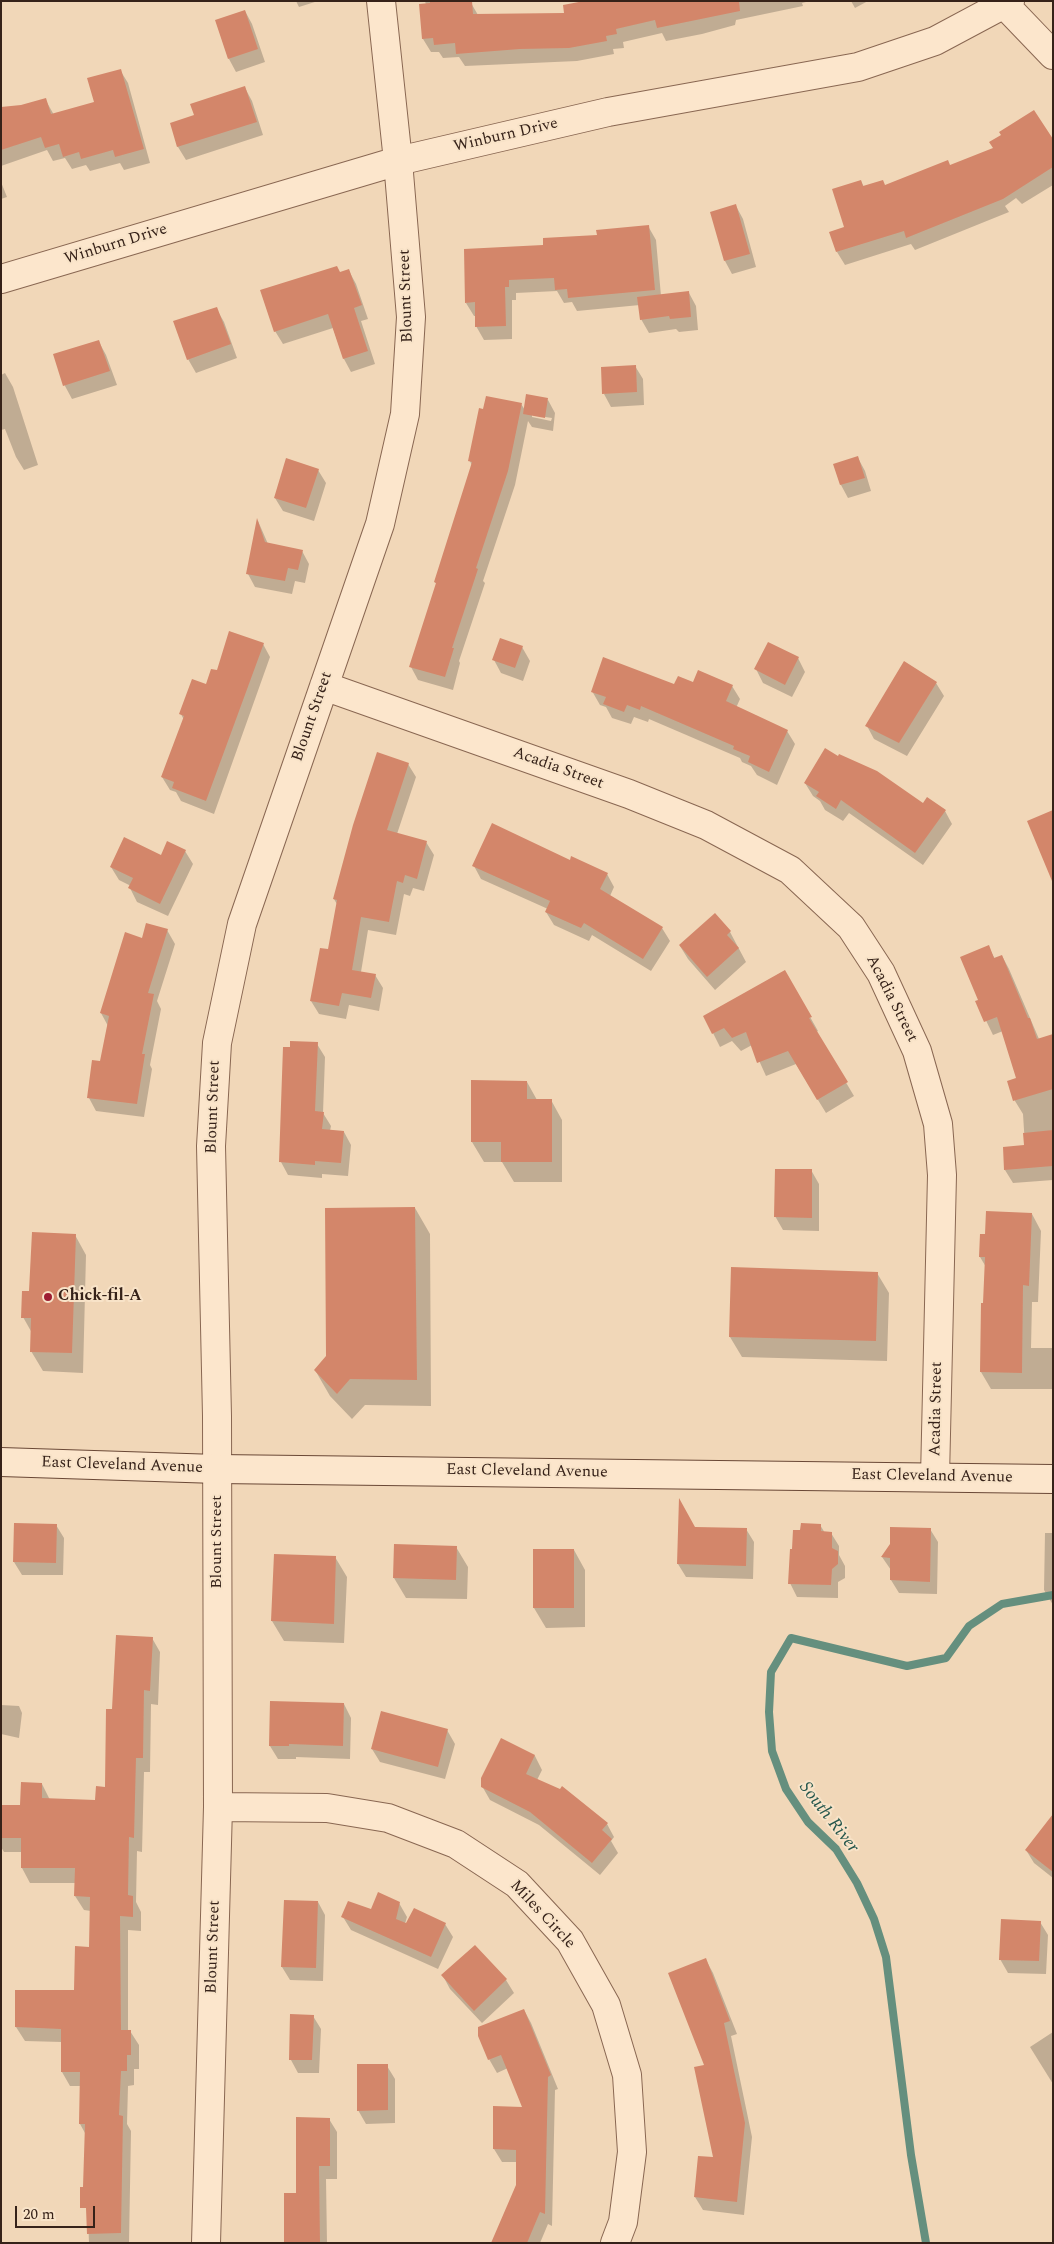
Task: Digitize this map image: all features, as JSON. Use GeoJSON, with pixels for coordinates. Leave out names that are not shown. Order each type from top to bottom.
{"type":"FeatureCollection","features":[{"type":"Feature","properties":{"kind":"street","name":"Blount Street"},"geometry":{"type":"LineString","coordinates":[[206,2243],[218,1807],[217,1469],[211,1146],[217,1043],[242,924],[380,524],[405,414],[410,317],[398,161],[381,1]]}},
{"type":"Feature","properties":{"kind":"street","name":"Winburn Drive"},"geometry":{"type":"LineString","coordinates":[[1,279],[398,161],[608,112],[858,67],[935,41],[1008,3]]}},
{"type":"Feature","properties":{"kind":"street"},"geometry":{"type":"LineString","coordinates":[[1008,3],[1053,55]]}},
{"type":"Feature","properties":{"kind":"street","name":"Acadia Street"},"geometry":{"type":"LineString","coordinates":[[324,686],[629,794],[706,826],[790,870],[852,927],[881,973],[916,1051],[938,1124],[942,1175],[935,1477]]}},
{"type":"Feature","properties":{"kind":"street","name":"East Cleveland Avenue"},"geometry":{"type":"LineString","coordinates":[[1,1462],[217,1469],[1053,1479]]}},
{"type":"Feature","properties":{"kind":"street","name":"Miles Circle"},"geometry":{"type":"LineString","coordinates":[[218,1807],[327,1808],[388,1818],[456,1844],[517,1884],[570,1941],[606,2005],[628,2074],[632,2152],[623,2222],[615,2243]]}},
{"type":"Feature","properties":{"kind":"building"},"geometry":{"type":"Polygon","coordinates":[[[430,1],[472,1],[473,14],[564,13],[563,5],[584,1],[739,1],[740,11],[657,28],[655,20],[616,29],[617,34],[606,36],[607,41],[569,48],[520,49],[456,54],[455,43],[434,45],[433,38],[422,39],[419,4],[430,3],[430,1]]]}},
{"type":"Feature","properties":{"kind":"building"},"geometry":{"type":"Polygon","coordinates":[[[245,10],[258,49],[228,59],[215,20],[245,10]]]}},
{"type":"Feature","properties":{"kind":"building"},"geometry":{"type":"Polygon","coordinates":[[[121,69],[144,149],[115,157],[113,150],[81,159],[79,152],[63,157],[59,144],[45,148],[41,137],[1,150],[1,107],[21,105],[46,98],[51,114],[94,102],[87,78],[121,69]]]}},
{"type":"Feature","properties":{"kind":"building"},"geometry":{"type":"Polygon","coordinates":[[[245,86],[257,122],[177,147],[170,123],[194,115],[190,104],[245,86]]]}},
{"type":"Feature","properties":{"kind":"building"},"geometry":{"type":"Polygon","coordinates":[[[1034,110],[1053,139],[1053,167],[1003,199],[906,238],[904,231],[836,252],[829,232],[844,227],[832,189],[861,180],[863,186],[883,180],[885,185],[948,160],[950,165],[993,148],[989,142],[1001,135],[999,132],[1034,110]]]}},
{"type":"Feature","properties":{"kind":"building"},"geometry":{"type":"Polygon","coordinates":[[[736,204],[750,254],[724,261],[710,212],[736,204]]]}},
{"type":"Feature","properties":{"kind":"building"},"geometry":{"type":"Polygon","coordinates":[[[649,225],[655,290],[568,298],[567,289],[555,290],[554,278],[509,280],[509,287],[505,287],[506,326],[475,327],[475,302],[465,303],[464,249],[543,245],[543,238],[597,235],[596,230],[649,225]]]}},
{"type":"Feature","properties":{"kind":"building"},"geometry":{"type":"Polygon","coordinates":[[[337,266],[340,272],[349,269],[362,305],[354,308],[368,351],[343,359],[328,314],[274,332],[260,290],[337,266]]]}},
{"type":"Feature","properties":{"kind":"building"},"geometry":{"type":"Polygon","coordinates":[[[689,291],[691,317],[670,319],[669,316],[640,320],[637,297],[689,291]]]}},
{"type":"Feature","properties":{"kind":"building"},"geometry":{"type":"Polygon","coordinates":[[[217,307],[231,344],[187,360],[173,321],[217,307]]]}},
{"type":"Feature","properties":{"kind":"building"},"geometry":{"type":"Polygon","coordinates":[[[99,340],[110,371],[63,386],[53,354],[99,340]]]}},
{"type":"Feature","properties":{"kind":"building"},"geometry":{"type":"Polygon","coordinates":[[[636,365],[637,392],[602,394],[601,367],[636,365]]]}},
{"type":"Feature","properties":{"kind":"building"},"geometry":{"type":"Polygon","coordinates":[[[526,394],[548,398],[545,418],[523,414],[526,394]]]}},
{"type":"Feature","properties":{"kind":"building"},"geometry":{"type":"Polygon","coordinates":[[[486,396],[522,403],[508,471],[476,568],[478,569],[452,648],[454,648],[445,677],[409,667],[472,462],[468,461],[479,408],[483,409],[486,396]]]}},
{"type":"Feature","properties":{"kind":"building"},"geometry":{"type":"Polygon","coordinates":[[[858,456],[865,478],[840,485],[833,464],[858,456]]]}},
{"type":"Feature","properties":{"kind":"building"},"geometry":{"type":"Polygon","coordinates":[[[286,458],[319,469],[306,508],[274,498],[286,458]]]}},
{"type":"Feature","properties":{"kind":"building"},"geometry":{"type":"Polygon","coordinates":[[[257,518],[265,542],[303,550],[298,570],[288,568],[285,581],[246,574],[257,518]]]}},
{"type":"Feature","properties":{"kind":"building"},"geometry":{"type":"Polygon","coordinates":[[[229,631],[264,643],[206,801],[172,788],[174,782],[161,777],[184,716],[179,714],[192,679],[206,684],[211,669],[217,670],[229,631]]]}},
{"type":"Feature","properties":{"kind":"building"},"geometry":{"type":"Polygon","coordinates":[[[500,638],[523,646],[515,668],[492,660],[500,638]]]}},
{"type":"Feature","properties":{"kind":"building"},"geometry":{"type":"Polygon","coordinates":[[[768,642],[799,657],[785,685],[754,669],[768,642]]]}},
{"type":"Feature","properties":{"kind":"building"},"geometry":{"type":"Polygon","coordinates":[[[603,657],[674,684],[678,676],[693,682],[698,670],[733,685],[726,701],[788,730],[769,772],[748,762],[750,756],[733,749],[734,746],[641,706],[640,710],[627,705],[624,712],[603,704],[606,697],[591,692],[603,657]]]}},
{"type":"Feature","properties":{"kind":"building"},"geometry":{"type":"Polygon","coordinates":[[[904,661],[937,682],[899,743],[865,726],[904,661]]]}},
{"type":"Feature","properties":{"kind":"building"},"geometry":{"type":"Polygon","coordinates":[[[825,748],[838,756],[839,754],[877,771],[923,803],[927,797],[946,810],[915,853],[841,800],[836,809],[816,796],[819,792],[804,783],[825,748]]]}},
{"type":"Feature","properties":{"kind":"building"},"geometry":{"type":"Polygon","coordinates":[[[377,752],[409,763],[387,830],[427,841],[417,879],[405,875],[403,883],[397,881],[389,922],[361,917],[352,970],[376,974],[371,998],[342,993],[339,1006],[310,1001],[320,948],[328,949],[337,900],[333,899],[353,825],[377,752]]]}},
{"type":"Feature","properties":{"kind":"building"},"geometry":{"type":"Polygon","coordinates":[[[1053,810],[1053,881],[1052,881],[1027,821],[1053,810]]]}},
{"type":"Feature","properties":{"kind":"building"},"geometry":{"type":"Polygon","coordinates":[[[492,823],[570,860],[571,856],[608,873],[600,889],[663,927],[643,959],[584,923],[581,928],[545,912],[550,901],[472,866],[492,823]]]}},
{"type":"Feature","properties":{"kind":"building"},"geometry":{"type":"Polygon","coordinates":[[[124,837],[161,855],[167,841],[186,850],[160,904],[128,888],[133,878],[110,867],[124,837]]]}},
{"type":"Feature","properties":{"kind":"building"},"geometry":{"type":"Polygon","coordinates":[[[715,913],[731,931],[727,935],[739,948],[707,977],[679,945],[715,913]]]}},
{"type":"Feature","properties":{"kind":"building"},"geometry":{"type":"Polygon","coordinates":[[[146,923],[168,929],[148,993],[154,994],[142,1054],[145,1054],[137,1104],[87,1098],[92,1060],[100,1061],[109,1016],[100,1013],[125,932],[142,938],[146,923]]]}},
{"type":"Feature","properties":{"kind":"building"},"geometry":{"type":"Polygon","coordinates":[[[989,945],[994,958],[1002,955],[1028,1018],[1030,1018],[1037,1039],[1053,1034],[1053,1089],[1013,1101],[1007,1081],[1016,1078],[997,1017],[984,1022],[975,1001],[978,1000],[960,957],[989,945]]]}},
{"type":"Feature","properties":{"kind":"building"},"geometry":{"type":"Polygon","coordinates":[[[785,970],[812,1017],[809,1018],[848,1082],[817,1100],[788,1051],[757,1063],[746,1032],[732,1038],[724,1028],[712,1034],[703,1016],[785,970]]]}},
{"type":"Feature","properties":{"kind":"building"},"geometry":{"type":"Polygon","coordinates":[[[290,1041],[318,1042],[315,1111],[324,1112],[322,1129],[344,1131],[341,1163],[315,1161],[315,1165],[279,1162],[283,1047],[290,1047],[290,1041]]]}},
{"type":"Feature","properties":{"kind":"building"},"geometry":{"type":"Polygon","coordinates":[[[471,1080],[527,1081],[527,1099],[552,1099],[552,1162],[501,1162],[501,1142],[471,1142],[471,1080]]]}},
{"type":"Feature","properties":{"kind":"building"},"geometry":{"type":"Polygon","coordinates":[[[1053,1130],[1053,1166],[1004,1170],[1003,1147],[1024,1145],[1023,1133],[1053,1130]]]}},
{"type":"Feature","properties":{"kind":"building"},"geometry":{"type":"Polygon","coordinates":[[[775,1169],[812,1169],[812,1218],[774,1217],[775,1169]]]}},
{"type":"Feature","properties":{"kind":"building"},"geometry":{"type":"Polygon","coordinates":[[[415,1207],[417,1380],[350,1379],[337,1394],[314,1370],[326,1356],[325,1208],[415,1207]]]}},
{"type":"Feature","properties":{"kind":"building"},"geometry":{"type":"Polygon","coordinates":[[[986,1211],[1032,1213],[1029,1286],[1023,1285],[1022,1373],[980,1372],[981,1303],[983,1303],[985,1257],[979,1257],[980,1234],[985,1234],[986,1211]]]}},
{"type":"Feature","properties":{"kind":"building","name":"Chick-fil-A"},"geometry":{"type":"Polygon","coordinates":[[[32,1232],[76,1234],[72,1353],[30,1352],[31,1318],[21,1318],[22,1291],[29,1291],[32,1232]]]}},
{"type":"Feature","properties":{"kind":"building"},"geometry":{"type":"Polygon","coordinates":[[[731,1267],[878,1272],[876,1341],[729,1337],[731,1267]]]}},
{"type":"Feature","properties":{"kind":"building"},"geometry":{"type":"Polygon","coordinates":[[[679,1498],[695,1527],[747,1528],[746,1566],[677,1564],[679,1498]]]}},
{"type":"Feature","properties":{"kind":"building"},"geometry":{"type":"Polygon","coordinates":[[[14,1523],[57,1524],[56,1563],[13,1562],[14,1523]]]}},
{"type":"Feature","properties":{"kind":"building"},"geometry":{"type":"Polygon","coordinates":[[[801,1523],[821,1524],[821,1531],[832,1532],[832,1548],[838,1551],[838,1564],[832,1569],[831,1585],[788,1584],[793,1530],[800,1530],[801,1523]]]}},
{"type":"Feature","properties":{"kind":"building"},"geometry":{"type":"Polygon","coordinates":[[[890,1527],[931,1528],[930,1582],[890,1580],[890,1558],[881,1557],[890,1544],[890,1527]]]}},
{"type":"Feature","properties":{"kind":"building"},"geometry":{"type":"Polygon","coordinates":[[[394,1544],[457,1546],[456,1580],[393,1578],[394,1544]]]}},
{"type":"Feature","properties":{"kind":"building"},"geometry":{"type":"Polygon","coordinates":[[[533,1549],[574,1549],[574,1608],[533,1608],[533,1549]]]}},
{"type":"Feature","properties":{"kind":"building"},"geometry":{"type":"Polygon","coordinates":[[[274,1554],[336,1556],[334,1624],[271,1621],[274,1554]]]}},
{"type":"Feature","properties":{"kind":"building"},"geometry":{"type":"Polygon","coordinates":[[[116,1635],[153,1637],[150,1691],[144,1690],[143,1758],[136,1758],[134,1838],[129,1837],[128,1895],[133,1896],[133,1917],[120,1916],[121,2030],[131,2030],[131,2055],[127,2055],[127,2071],[121,2071],[119,2115],[123,2116],[121,2233],[87,2234],[86,2208],[80,2208],[80,2187],[83,2187],[85,2124],[79,2124],[80,2072],[61,2072],[61,2029],[15,2027],[15,1990],[74,1990],[75,1946],[89,1947],[90,1897],[74,1896],[75,1868],[21,1868],[21,1838],[1,1838],[1,1805],[20,1805],[21,1782],[42,1783],[42,1798],[95,1800],[96,1786],[105,1787],[106,1709],[112,1709],[116,1635]]]}},
{"type":"Feature","properties":{"kind":"building"},"geometry":{"type":"Polygon","coordinates":[[[270,1701],[344,1703],[343,1746],[289,1744],[289,1746],[269,1746],[270,1701]]]}},
{"type":"Feature","properties":{"kind":"building"},"geometry":{"type":"Polygon","coordinates":[[[381,1711],[448,1729],[438,1767],[371,1749],[381,1711]]]}},
{"type":"Feature","properties":{"kind":"building"},"geometry":{"type":"Polygon","coordinates":[[[501,1738],[535,1755],[526,1774],[560,1789],[562,1786],[608,1823],[602,1830],[612,1839],[592,1863],[530,1812],[481,1787],[481,1778],[501,1738]]]}},
{"type":"Feature","properties":{"kind":"building"},"geometry":{"type":"Polygon","coordinates":[[[1053,1814],[1053,1872],[1025,1850],[1053,1814]]]}},
{"type":"Feature","properties":{"kind":"building"},"geometry":{"type":"Polygon","coordinates":[[[378,1892],[400,1902],[396,1919],[406,1923],[414,1908],[446,1923],[431,1957],[341,1917],[348,1901],[371,1909],[378,1892]]]}},
{"type":"Feature","properties":{"kind":"building"},"geometry":{"type":"Polygon","coordinates":[[[284,1900],[318,1901],[316,1968],[281,1967],[284,1900]]]}},
{"type":"Feature","properties":{"kind":"building"},"geometry":{"type":"Polygon","coordinates":[[[1001,1919],[1041,1921],[1039,1961],[999,1960],[1001,1919]]]}},
{"type":"Feature","properties":{"kind":"building"},"geometry":{"type":"Polygon","coordinates":[[[475,1945],[507,1979],[474,2011],[441,1975],[475,1945]]]}},
{"type":"Feature","properties":{"kind":"building"},"geometry":{"type":"Polygon","coordinates":[[[706,1958],[730,2021],[724,2023],[745,2123],[737,2202],[694,2197],[698,2156],[713,2157],[694,2067],[704,2065],[668,1973],[706,1958]]]}},
{"type":"Feature","properties":{"kind":"building"},"geometry":{"type":"Polygon","coordinates":[[[524,2009],[551,2075],[548,2077],[545,2214],[540,2212],[527,2243],[491,2243],[516,2185],[516,2150],[493,2149],[493,2106],[522,2107],[501,2055],[488,2060],[478,2036],[478,2027],[524,2009]]]}},
{"type":"Feature","properties":{"kind":"building"},"geometry":{"type":"Polygon","coordinates":[[[290,2014],[314,2015],[312,2060],[289,2060],[290,2014]]]}},
{"type":"Feature","properties":{"kind":"building"},"geometry":{"type":"Polygon","coordinates":[[[357,2064],[388,2064],[388,2110],[357,2111],[357,2064]]]}},
{"type":"Feature","properties":{"kind":"building"},"geometry":{"type":"Polygon","coordinates":[[[296,2117],[330,2118],[330,2166],[319,2166],[320,2243],[284,2243],[284,2193],[296,2193],[296,2117]]]}},
{"type":"Feature","properties":{"kind":"waterway","name":"South River"},"geometry":{"type":"LineString","coordinates":[[926,2243],[911,2155],[886,1957],[874,1919],[857,1883],[836,1849],[808,1822],[786,1789],[772,1751],[769,1712],[771,1672],[791,1638],[907,1666],[946,1658],[969,1626],[1002,1604],[1053,1595]]}},
{"type":"Feature","properties":{"kind":"place","name":"Chick-fil-A"},"geometry":{"type":"Point","coordinates":[48,1297]}}]}
